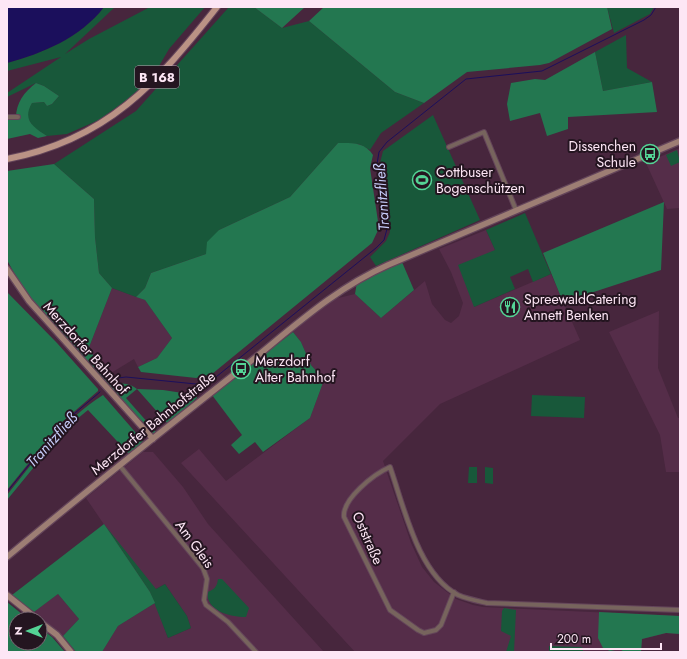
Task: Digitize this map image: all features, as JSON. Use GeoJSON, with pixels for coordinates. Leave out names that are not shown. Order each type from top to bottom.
{"type":"FeatureCollection","features":[{"type":"Feature","properties":{"kind":"main road","name":"B 168"},"geometry":{"type":"LineString","coordinates":[[7,159],[23,156],[70,139],[119,111],[140,94],[179,55],[217,7]]}},
{"type":"Feature","properties":{"kind":"street"},"geometry":{"type":"LineString","coordinates":[[7,117],[18,117]]}},
{"type":"Feature","properties":{"kind":"street"},"geometry":{"type":"LineString","coordinates":[[449,147],[484,132],[516,210]]}},
{"type":"Feature","properties":{"kind":"street","name":"Merzdorfer Bahnhofstraße"},"geometry":{"type":"LineString","coordinates":[[7,557],[315,310],[366,275],[680,141]]}},
{"type":"Feature","properties":{"kind":"street","name":"Merzdorfer Bahnhof"},"geometry":{"type":"LineString","coordinates":[[7,268],[28,302],[153,439]]}},
{"type":"Feature","properties":{"kind":"street","name":"Am Gleis"},"geometry":{"type":"LineString","coordinates":[[120,466],[203,568],[207,579],[204,600],[206,605],[229,622],[256,652]]}},
{"type":"Feature","properties":{"kind":"street","name":"Oststraße"},"geometry":{"type":"LineString","coordinates":[[454,592],[441,625],[436,630],[431,632],[424,633],[418,630],[390,610],[344,517],[343,512],[347,502],[378,474],[390,467],[422,556],[435,575],[454,592],[467,598],[487,603],[680,610]]}},
{"type":"Feature","properties":{"kind":"street"},"geometry":{"type":"LineString","coordinates":[[7,596],[27,611]]}},
{"type":"Feature","properties":{"kind":"street"},"geometry":{"type":"LineString","coordinates":[[48,628],[57,635],[71,652]]}},
{"type":"Feature","properties":{"kind":"shaded area"},"geometry":{"type":"Polygon","coordinates":[[[7,7],[104,7],[84,27],[60,43],[7,63],[7,7]]]}},
{"type":"Feature","properties":{"kind":"shaded area"},"geometry":{"type":"Polygon","coordinates":[[[680,148],[680,208],[667,209],[646,163],[680,148]]]}},
{"type":"Feature","properties":{"kind":"shaded area"},"geometry":{"type":"Polygon","coordinates":[[[486,230],[495,250],[474,307],[551,274],[580,340],[440,404],[383,461],[411,543],[422,567],[434,582],[456,599],[473,605],[483,607],[680,616],[680,634],[666,633],[642,639],[641,652],[355,652],[181,463],[199,449],[226,481],[310,418],[324,380],[311,365],[301,342],[293,332],[330,300],[355,294],[381,318],[425,281],[432,304],[445,320],[451,323],[459,316],[463,303],[451,272],[439,249],[486,230]]]}},
{"type":"Feature","properties":{"kind":"shaded area"},"geometry":{"type":"Polygon","coordinates":[[[112,288],[145,300],[172,338],[157,358],[138,367],[134,359],[111,373],[88,350],[112,288]]]}},
{"type":"Feature","properties":{"kind":"shaded area"},"geometry":{"type":"Polygon","coordinates":[[[659,311],[658,368],[678,418],[680,418],[680,472],[666,472],[660,435],[609,332],[659,311]]]}},
{"type":"Feature","properties":{"kind":"shaded area"},"geometry":{"type":"Polygon","coordinates":[[[143,452],[153,452],[183,487],[208,524],[324,652],[102,652],[118,626],[155,603],[168,638],[191,628],[187,616],[165,584],[150,592],[86,498],[143,452]]]}},
{"type":"Feature","properties":{"kind":"shaded area"},"geometry":{"type":"Polygon","coordinates":[[[58,594],[79,619],[63,636],[48,624],[48,611],[35,611],[58,594]]]}},
{"type":"Feature","properties":{"kind":"green space"},"geometry":{"type":"Polygon","coordinates":[[[104,7],[115,7],[65,54],[89,39],[150,7],[205,7],[169,49],[155,73],[135,94],[99,120],[67,134],[47,136],[34,128],[27,117],[27,111],[32,103],[44,102],[47,106],[52,104],[59,96],[44,86],[36,83],[7,97],[7,93],[61,57],[7,71],[7,63],[60,43],[84,27],[104,7]]]}},
{"type":"Feature","properties":{"kind":"green space"},"geometry":{"type":"Polygon","coordinates":[[[229,7],[254,7],[282,28],[309,21],[395,92],[424,103],[381,133],[370,150],[359,144],[338,143],[290,197],[219,230],[206,254],[151,273],[145,288],[136,297],[112,288],[99,273],[95,237],[94,199],[54,164],[136,111],[229,7]]]}},
{"type":"Feature","properties":{"kind":"green space"},"geometry":{"type":"Polygon","coordinates":[[[254,7],[305,7],[282,28],[254,7]]]}},
{"type":"Feature","properties":{"kind":"green space"},"geometry":{"type":"Polygon","coordinates":[[[324,7],[607,7],[612,29],[549,63],[467,72],[424,103],[395,92],[309,21],[324,7]]]}},
{"type":"Feature","properties":{"kind":"green space"},"geometry":{"type":"Polygon","coordinates":[[[607,7],[654,7],[650,14],[614,33],[607,7]]]}},
{"type":"Feature","properties":{"kind":"green space"},"geometry":{"type":"Polygon","coordinates":[[[626,35],[627,68],[652,82],[603,91],[595,52],[626,35]]]}},
{"type":"Feature","properties":{"kind":"green space"},"geometry":{"type":"Polygon","coordinates":[[[595,52],[603,91],[652,82],[657,112],[568,117],[568,129],[547,136],[540,113],[510,121],[507,104],[511,83],[535,79],[545,80],[595,52]]]}},
{"type":"Feature","properties":{"kind":"green space"},"geometry":{"type":"Polygon","coordinates":[[[36,83],[44,86],[59,96],[52,104],[47,106],[44,102],[32,103],[29,109],[28,114],[30,122],[47,136],[38,138],[30,134],[7,139],[7,119],[16,118],[19,103],[28,90],[36,83]]]}},
{"type":"Feature","properties":{"kind":"green space","name":"Cottbuser Bogenschützen"},"geometry":{"type":"Polygon","coordinates":[[[433,115],[480,220],[376,266],[370,257],[386,241],[390,232],[380,163],[383,151],[433,115]]]}},
{"type":"Feature","properties":{"kind":"green space"},"geometry":{"type":"Polygon","coordinates":[[[338,143],[353,143],[362,145],[373,155],[370,168],[379,228],[372,243],[212,374],[196,378],[141,372],[138,367],[157,358],[172,338],[145,300],[136,297],[145,288],[151,273],[206,254],[207,242],[219,230],[290,197],[338,143]]]}},
{"type":"Feature","properties":{"kind":"green space"},"geometry":{"type":"Polygon","coordinates":[[[677,150],[680,162],[671,166],[666,155],[677,150]]]}},
{"type":"Feature","properties":{"kind":"green space"},"geometry":{"type":"Polygon","coordinates":[[[54,164],[94,199],[95,237],[99,273],[112,288],[88,350],[111,373],[110,381],[113,384],[126,384],[137,389],[126,398],[157,433],[151,433],[25,293],[7,260],[7,171],[54,164]]]}},
{"type":"Feature","properties":{"kind":"green space"},"geometry":{"type":"Polygon","coordinates":[[[664,202],[661,270],[563,302],[543,253],[664,202]]]}},
{"type":"Feature","properties":{"kind":"green space"},"geometry":{"type":"Polygon","coordinates":[[[525,213],[551,274],[533,282],[528,269],[510,277],[515,289],[474,307],[458,265],[495,250],[486,230],[525,213]]]}},
{"type":"Feature","properties":{"kind":"green space"},"geometry":{"type":"Polygon","coordinates":[[[402,262],[414,290],[381,318],[355,294],[357,282],[402,262]]]}},
{"type":"Feature","properties":{"kind":"green space"},"geometry":{"type":"Polygon","coordinates":[[[7,292],[57,343],[98,389],[98,391],[61,423],[7,490],[7,292]]]}},
{"type":"Feature","properties":{"kind":"green space"},"geometry":{"type":"Polygon","coordinates":[[[293,332],[301,342],[311,365],[324,380],[310,418],[263,452],[255,442],[239,454],[231,445],[242,435],[212,395],[293,332]]]}},
{"type":"Feature","properties":{"kind":"green space"},"geometry":{"type":"Polygon","coordinates":[[[137,389],[163,390],[196,395],[197,398],[168,424],[137,389]]]}},
{"type":"Feature","properties":{"kind":"green space"},"geometry":{"type":"Polygon","coordinates":[[[103,395],[143,441],[130,455],[88,410],[66,428],[7,500],[7,495],[51,441],[75,416],[103,395]]]}},
{"type":"Feature","properties":{"kind":"green space"},"geometry":{"type":"Polygon","coordinates":[[[532,395],[585,397],[584,418],[531,416],[532,395]]]}},
{"type":"Feature","properties":{"kind":"green space"},"geometry":{"type":"Polygon","coordinates":[[[469,467],[477,467],[477,483],[468,483],[469,467]]]}},
{"type":"Feature","properties":{"kind":"green space"},"geometry":{"type":"Polygon","coordinates":[[[485,467],[493,468],[493,484],[485,483],[485,467]]]}},
{"type":"Feature","properties":{"kind":"green space"},"geometry":{"type":"Polygon","coordinates":[[[104,524],[156,589],[165,584],[187,616],[191,628],[168,638],[150,592],[104,524]]]}},
{"type":"Feature","properties":{"kind":"green space"},"geometry":{"type":"Polygon","coordinates":[[[104,524],[150,592],[155,603],[118,626],[102,652],[76,652],[63,636],[79,619],[58,594],[35,611],[33,611],[12,595],[104,524]]]}},
{"type":"Feature","properties":{"kind":"green space"},"geometry":{"type":"Polygon","coordinates":[[[218,579],[222,579],[249,608],[246,617],[233,616],[220,612],[211,604],[208,599],[207,592],[215,588],[218,579]]]}},
{"type":"Feature","properties":{"kind":"green space"},"geometry":{"type":"Polygon","coordinates":[[[7,602],[18,611],[8,611],[8,651],[48,651],[48,634],[65,652],[7,652],[7,602]]]}},
{"type":"Feature","properties":{"kind":"green space"},"geometry":{"type":"Polygon","coordinates":[[[504,608],[516,610],[514,652],[506,652],[511,636],[501,631],[502,611],[504,608]]]}},
{"type":"Feature","properties":{"kind":"green space"},"geometry":{"type":"Polygon","coordinates":[[[599,612],[680,616],[680,634],[666,633],[642,639],[641,652],[624,652],[620,649],[610,651],[603,648],[598,638],[599,612]]]}},
{"type":"Feature","properties":{"kind":"green space"},"geometry":{"type":"Polygon","coordinates":[[[549,646],[581,647],[583,648],[583,652],[549,652],[549,646]]]}},
{"type":"Feature","properties":{"kind":"waterway","name":"Tranitzfließ"},"geometry":{"type":"LineString","coordinates":[[112,382],[118,378],[126,377],[196,384],[211,381],[384,240],[387,229],[377,164],[379,152],[387,142],[466,79],[542,71],[644,20],[651,15],[656,7]]}},
{"type":"Feature","properties":{"kind":"waterway","name":"Tranitzfließ"},"geometry":{"type":"LineString","coordinates":[[7,492],[62,424],[100,392]]}},
{"type":"Feature","properties":{"kind":"place","name":"Dissenchen Schule"},"geometry":{"type":"Point","coordinates":[650,154]}},
{"type":"Feature","properties":{"kind":"place","name":"Cottbuser Bogenschützen"},"geometry":{"type":"Point","coordinates":[422,180]}},
{"type":"Feature","properties":{"kind":"place","name":"SpreewaldCatering Annett Benken"},"geometry":{"type":"Point","coordinates":[510,307]}},
{"type":"Feature","properties":{"kind":"place","name":"Merzdorf Alter Bahnhof"},"geometry":{"type":"Point","coordinates":[241,369]}}]}
